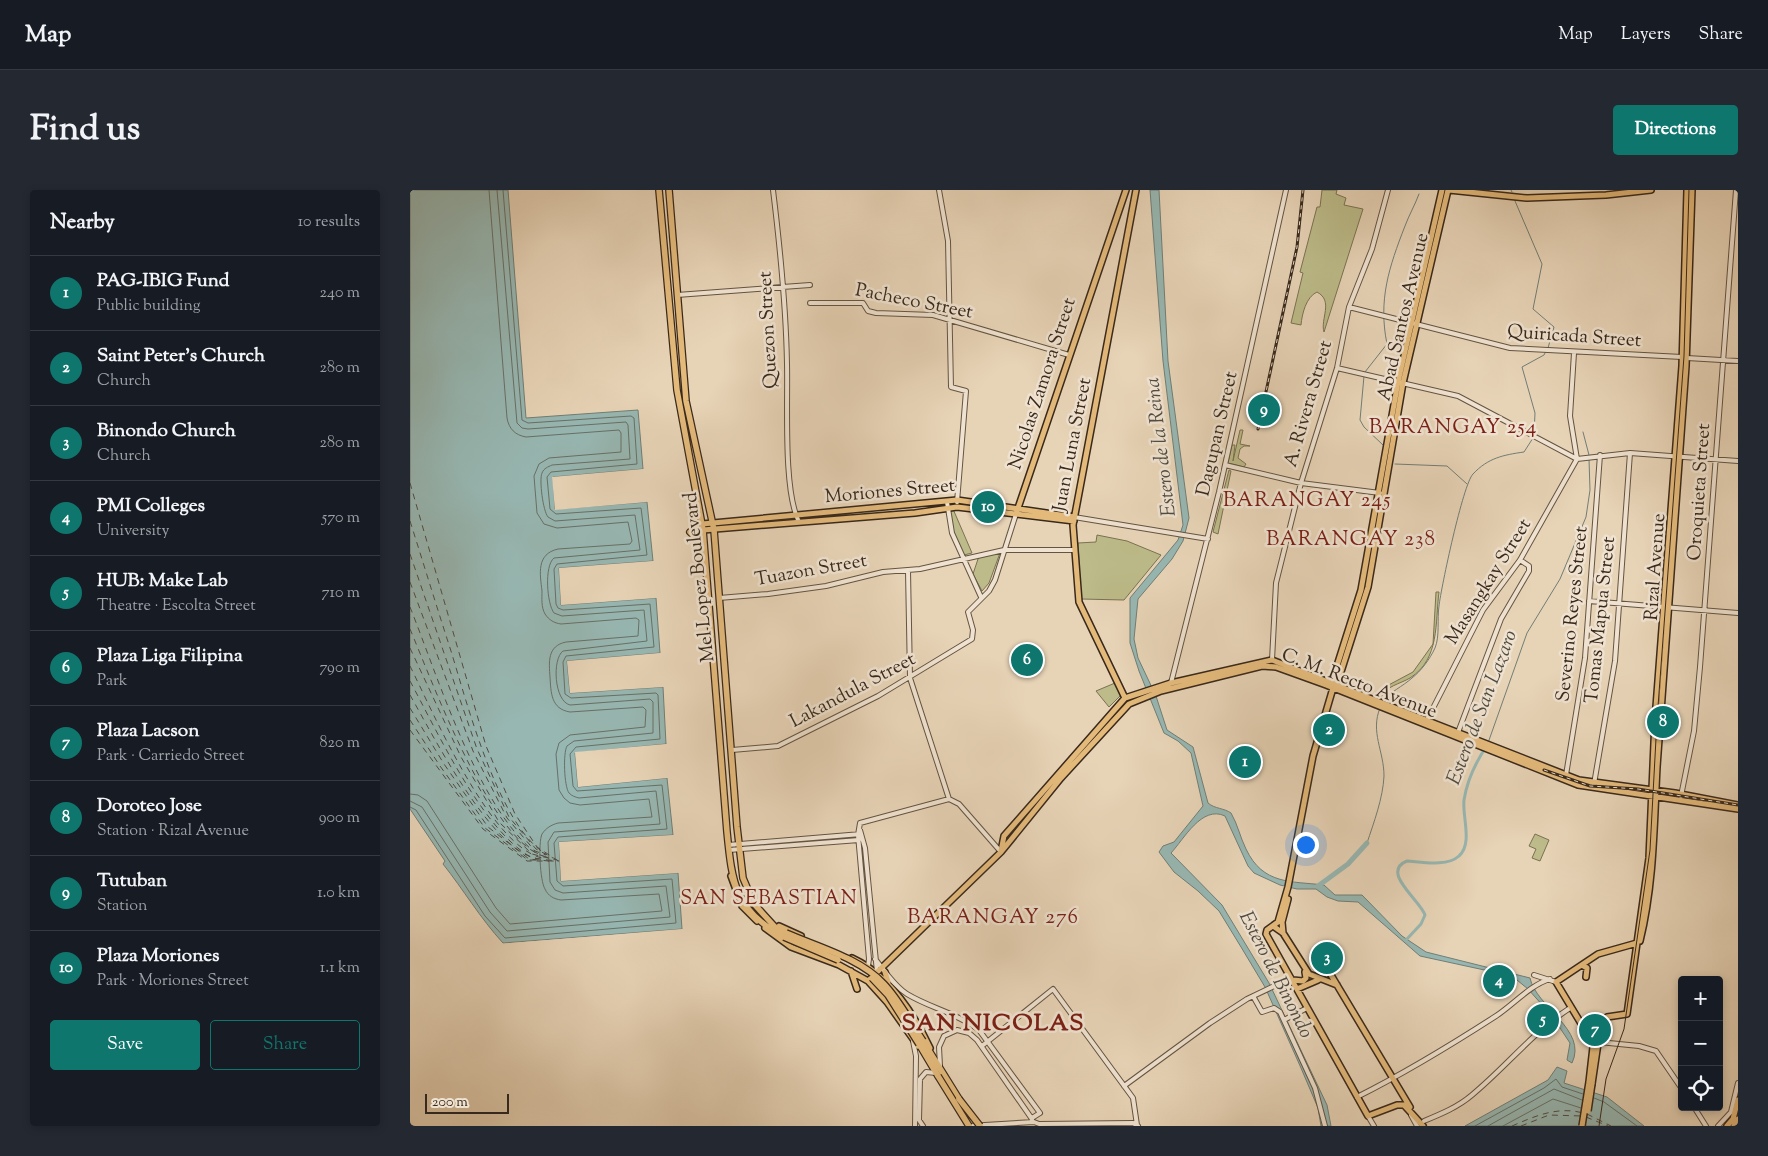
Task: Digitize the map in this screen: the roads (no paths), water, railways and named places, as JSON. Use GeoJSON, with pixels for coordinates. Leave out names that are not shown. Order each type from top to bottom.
{"type":"FeatureCollection","features":[{"type":"Feature","properties":{"kind":"highway","name":"Mel Lopez Boulevard"},"geometry":{"type":"LineString","coordinates":[[660,190],[677,390],[703,527],[728,846],[733,878],[750,913],[768,928],[856,964],[875,976],[891,992],[919,1042],[940,1066],[976,1126]]}},
{"type":"Feature","properties":{"kind":"highway","name":"Mel Lopez Boulevard"},"geometry":{"type":"LineString","coordinates":[[669,190],[686,401],[714,530],[738,846],[743,878],[750,899],[785,935]]}},
{"type":"Feature","properties":{"kind":"highway"},"geometry":{"type":"LineString","coordinates":[[690,532],[704,547]]}},
{"type":"Feature","properties":{"kind":"highway","name":"Mel Lopez Boulevard"},"geometry":{"type":"LineString","coordinates":[[929,1055],[937,1075],[968,1126]]}},
{"type":"Feature","properties":{"kind":"highway","name":"Mel Lopez Boulevard"},"geometry":{"type":"LineString","coordinates":[[960,1099],[980,1126]]}},
{"type":"Feature","properties":{"kind":"main road","name":"Nicolas Zamora Street"},"geometry":{"type":"LineString","coordinates":[[1017,511],[1126,190]]}},
{"type":"Feature","properties":{"kind":"main road","name":"Juan Luna Street"},"geometry":{"type":"LineString","coordinates":[[1126,698],[1079,602],[1074,550],[1076,519],[1136,190]]}},
{"type":"Feature","properties":{"kind":"main road","name":"Abad Santos Avenue"},"geometry":{"type":"LineString","coordinates":[[1414,324],[1442,190]]}},
{"type":"Feature","properties":{"kind":"main road","name":"Abad Santos Avenue"},"geometry":{"type":"LineString","coordinates":[[1289,888],[1316,750],[1334,686],[1339,678],[1368,587],[1381,493],[1400,382],[1449,190]]}},
{"type":"Feature","properties":{"kind":"main road"},"geometry":{"type":"LineString","coordinates":[[1449,190],[1527,198],[1649,190]]}},
{"type":"Feature","properties":{"kind":"main road","name":"Rizal Avenue"},"geometry":{"type":"LineString","coordinates":[[1599,1042],[1601,1023],[1604,1019],[1627,1014],[1637,943],[1640,941],[1652,861],[1653,794],[1684,366],[1687,190]]}},
{"type":"Feature","properties":{"kind":"main road","name":"Rizal Avenue"},"geometry":{"type":"LineString","coordinates":[[1684,358],[1692,190]]}},
{"type":"Feature","properties":{"kind":"main road","name":"Moriones Street"},"geometry":{"type":"LineString","coordinates":[[703,527],[713,522],[957,500],[1076,519]]}},
{"type":"Feature","properties":{"kind":"main road","name":"Moriones Street"},"geometry":{"type":"LineString","coordinates":[[703,527],[714,530],[957,507],[1017,511]]}},
{"type":"Feature","properties":{"kind":"main road","name":"C. M. Recto Avenue"},"geometry":{"type":"LineString","coordinates":[[1004,836],[1126,698],[1146,693],[1171,683],[1272,660],[1481,744],[1594,786]]}},
{"type":"Feature","properties":{"kind":"main road","name":"C. M. Recto Avenue"},"geometry":{"type":"LineString","coordinates":[[1154,690],[1267,666],[1334,686]]}},
{"type":"Feature","properties":{"kind":"main road","name":"C. M. Recto Avenue"},"geometry":{"type":"LineString","coordinates":[[868,981],[883,969],[1001,852],[1061,778],[1121,712],[1129,704],[1146,693]]}},
{"type":"Feature","properties":{"kind":"main road","name":"C. M. Recto Avenue"},"geometry":{"type":"LineString","coordinates":[[1385,706],[1427,720],[1457,734]]}},
{"type":"Feature","properties":{"kind":"main road","name":"C. M. Recto Avenue"},"geometry":{"type":"LineString","coordinates":[[1488,746],[1578,786],[1600,786],[1738,809]]}},
{"type":"Feature","properties":{"kind":"main road","name":"C. M. Recto Avenue"},"geometry":{"type":"LineString","coordinates":[[1653,794],[1681,796],[1738,805]]}},
{"type":"Feature","properties":{"kind":"main road"},"geometry":{"type":"LineString","coordinates":[[1004,836],[1004,840],[1010,840]]}},
{"type":"Feature","properties":{"kind":"main road"},"geometry":{"type":"LineString","coordinates":[[1001,852],[1004,836]]}},
{"type":"Feature","properties":{"kind":"main road","name":"Mel Lopez Boulevard"},"geometry":{"type":"LineString","coordinates":[[728,846],[732,885],[748,914],[791,947],[851,970],[868,981],[929,1055]]}},
{"type":"Feature","properties":{"kind":"main road"},"geometry":{"type":"LineString","coordinates":[[1289,888],[1278,922],[1270,928],[1267,938],[1368,1116],[1397,1105],[1404,1105],[1426,1123]]}},
{"type":"Feature","properties":{"kind":"main road"},"geometry":{"type":"LineString","coordinates":[[1289,888],[1282,922],[1283,933],[1304,969],[1311,976],[1337,985]]}},
{"type":"Feature","properties":{"kind":"main road","name":"Mel Lopez Boulevard"},"geometry":{"type":"LineString","coordinates":[[772,923],[855,959],[877,972],[888,982],[922,1034],[929,1055]]}},
{"type":"Feature","properties":{"kind":"main road"},"geometry":{"type":"LineString","coordinates":[[1270,928],[1283,933]]}},
{"type":"Feature","properties":{"kind":"main road"},"geometry":{"type":"LineString","coordinates":[[1590,1085],[1593,1046],[1556,982],[1598,954],[1637,943]]}},
{"type":"Feature","properties":{"kind":"main road"},"geometry":{"type":"LineString","coordinates":[[855,959],[851,970],[857,989]]}},
{"type":"Feature","properties":{"kind":"main road"},"geometry":{"type":"LineString","coordinates":[[1582,965],[1588,971],[1586,977]]}},
{"type":"Feature","properties":{"kind":"main road"},"geometry":{"type":"LineString","coordinates":[[883,969],[888,982]]}},
{"type":"Feature","properties":{"kind":"main road"},"geometry":{"type":"LineString","coordinates":[[1290,980],[1298,982],[1304,980],[1304,969]]}},
{"type":"Feature","properties":{"kind":"main road"},"geometry":{"type":"LineString","coordinates":[[1328,970],[1403,1097],[1426,1123]]}},
{"type":"Feature","properties":{"kind":"main road"},"geometry":{"type":"LineString","coordinates":[[1297,990],[1320,980]]}},
{"type":"Feature","properties":{"kind":"main road"},"geometry":{"type":"LineString","coordinates":[[1584,1126],[1599,1042]]}},
{"type":"Feature","properties":{"kind":"main road"},"geometry":{"type":"LineString","coordinates":[[1397,1105],[1403,1097]]}},
{"type":"Feature","properties":{"kind":"main road"},"geometry":{"type":"LineString","coordinates":[[1734,1126],[1738,1100]]}},
{"type":"Feature","properties":{"kind":"main road"},"geometry":{"type":"LineString","coordinates":[[1725,1124],[1736,1118]]}},
{"type":"Feature","properties":{"kind":"street","name":"Quezon Street"},"geometry":{"type":"LineString","coordinates":[[772,190],[787,362],[789,469],[795,516]]}},
{"type":"Feature","properties":{"kind":"street"},"geometry":{"type":"LineString","coordinates":[[939,190],[948,241],[951,387],[966,391],[957,507]]}},
{"type":"Feature","properties":{"kind":"street","name":"Dagupan Street"},"geometry":{"type":"LineString","coordinates":[[1171,683],[1208,539],[1286,190]]}},
{"type":"Feature","properties":{"kind":"street","name":"A. Rivera Street"},"geometry":{"type":"LineString","coordinates":[[1272,660],[1276,583],[1301,483],[1337,368],[1349,307],[1372,249],[1388,190]]}},
{"type":"Feature","properties":{"kind":"street","name":"Oroquieta Street"},"geometry":{"type":"LineString","coordinates":[[1681,796],[1694,731],[1736,190]]}},
{"type":"Feature","properties":{"kind":"street"},"geometry":{"type":"LineString","coordinates":[[677,295],[810,285]]}},
{"type":"Feature","properties":{"kind":"street","name":"Pacheco Street"},"geometry":{"type":"LineString","coordinates":[[810,303],[862,303],[868,311],[876,313],[933,316],[1069,355]]}},
{"type":"Feature","properties":{"kind":"street","name":"Quiricada Street"},"geometry":{"type":"LineString","coordinates":[[1349,307],[1510,348],[1738,361]]}},
{"type":"Feature","properties":{"kind":"street"},"geometry":{"type":"LineString","coordinates":[[1574,353],[1570,416],[1577,459]]}},
{"type":"Feature","properties":{"kind":"street"},"geometry":{"type":"LineString","coordinates":[[1337,368],[1462,397],[1577,459],[1630,453],[1738,461]]}},
{"type":"Feature","properties":{"kind":"street","name":"Tomas Mapua Street"},"geometry":{"type":"LineString","coordinates":[[1594,786],[1615,661],[1630,453]]}},
{"type":"Feature","properties":{"kind":"street","name":"Severino Reyes Street"},"geometry":{"type":"LineString","coordinates":[[1566,775],[1585,658],[1600,455]]}},
{"type":"Feature","properties":{"kind":"street","name":"Masangkay Street"},"geometry":{"type":"LineString","coordinates":[[1427,720],[1483,610],[1520,560],[1577,459]]}},
{"type":"Feature","properties":{"kind":"street"},"geometry":{"type":"LineString","coordinates":[[1225,465],[1301,483],[1381,493]]}},
{"type":"Feature","properties":{"kind":"street"},"geometry":{"type":"LineString","coordinates":[[947,502],[952,533],[982,597]]}},
{"type":"Feature","properties":{"kind":"street","name":"Nicolas Zamora Street"},"geometry":{"type":"LineString","coordinates":[[973,630],[967,615],[995,580],[1017,511]]}},
{"type":"Feature","properties":{"kind":"street"},"geometry":{"type":"LineString","coordinates":[[795,516],[799,522]]}},
{"type":"Feature","properties":{"kind":"street","name":"Moriones Street"},"geometry":{"type":"LineString","coordinates":[[1076,519],[1208,539]]}},
{"type":"Feature","properties":{"kind":"street","name":"Tuazon Street"},"geometry":{"type":"LineString","coordinates":[[719,598],[778,593],[842,582],[883,572],[908,570],[1004,550],[1074,550]]}},
{"type":"Feature","properties":{"kind":"street"},"geometry":{"type":"LineString","coordinates":[[1457,734],[1501,618],[1529,570],[1529,566],[1520,560]]}},
{"type":"Feature","properties":{"kind":"street"},"geometry":{"type":"LineString","coordinates":[[908,570],[910,678],[949,799]]}},
{"type":"Feature","properties":{"kind":"street"},"geometry":{"type":"LineString","coordinates":[[1589,601],[1738,613]]}},
{"type":"Feature","properties":{"kind":"street","name":"Lakandula Street"},"geometry":{"type":"LineString","coordinates":[[732,750],[778,746],[910,678],[972,639],[973,630]]}},
{"type":"Feature","properties":{"kind":"street"},"geometry":{"type":"LineString","coordinates":[[877,972],[870,902],[860,833],[862,821],[949,799],[959,804],[1001,852]]}},
{"type":"Feature","properties":{"kind":"street"},"geometry":{"type":"LineString","coordinates":[[738,846],[860,833]]}},
{"type":"Feature","properties":{"kind":"street"},"geometry":{"type":"LineString","coordinates":[[728,846],[861,840]]}},
{"type":"Feature","properties":{"kind":"street"},"geometry":{"type":"LineString","coordinates":[[861,840],[868,966]]}},
{"type":"Feature","properties":{"kind":"street"},"geometry":{"type":"LineString","coordinates":[[864,903],[870,902]]}},
{"type":"Feature","properties":{"kind":"street"},"geometry":{"type":"LineString","coordinates":[[866,932],[872,932]]}},
{"type":"Feature","properties":{"kind":"street"},"geometry":{"type":"LineString","coordinates":[[875,959],[908,994],[967,1021],[988,1041],[1040,1113],[1033,1120],[968,1126]]}},
{"type":"Feature","properties":{"kind":"street"},"geometry":{"type":"LineString","coordinates":[[1533,989],[1534,975],[1556,982]]}},
{"type":"Feature","properties":{"kind":"street"},"geometry":{"type":"LineString","coordinates":[[1124,1086],[1210,1023],[1255,995],[1290,980]]}},
{"type":"Feature","properties":{"kind":"street"},"geometry":{"type":"LineString","coordinates":[[1357,1097],[1393,1079],[1479,1027],[1533,989],[1550,980]]}},
{"type":"Feature","properties":{"kind":"street"},"geometry":{"type":"LineString","coordinates":[[940,1066],[939,1047],[943,1038],[949,1032],[958,1030],[966,1032],[974,1036],[982,1046],[1033,1120],[1038,1124],[1138,1125],[1136,1108],[1131,1095],[1053,988],[982,1046]]}},
{"type":"Feature","properties":{"kind":"street"},"geometry":{"type":"LineString","coordinates":[[1255,995],[1262,1012],[1279,1010],[1287,1019],[1315,1088],[1325,1126]]}},
{"type":"Feature","properties":{"kind":"street"},"geometry":{"type":"LineString","coordinates":[[1287,1019],[1307,1008]]}},
{"type":"Feature","properties":{"kind":"street"},"geometry":{"type":"LineString","coordinates":[[1426,1123],[1472,1095],[1556,1017],[1570,1008]]}},
{"type":"Feature","properties":{"kind":"street"},"geometry":{"type":"LineString","coordinates":[[916,1126],[916,1056],[919,1042]]}},
{"type":"Feature","properties":{"kind":"street"},"geometry":{"type":"LineString","coordinates":[[1599,1042],[1632,1045],[1656,1051],[1678,1083]]}},
{"type":"Feature","properties":{"kind":"street"},"geometry":{"type":"LineString","coordinates":[[923,1126],[919,1120],[917,1101],[921,1076],[928,1072],[937,1075]]}},
{"type":"Feature","properties":{"kind":"street"},"geometry":{"type":"LineString","coordinates":[[1131,1095],[1133,1080]]}},
{"type":"Feature","properties":{"kind":"street"},"geometry":{"type":"LineString","coordinates":[[1719,1126],[1725,1124],[1731,1112],[1738,1083]]}},
{"type":"Feature","properties":{"kind":"street"},"geometry":{"type":"LineString","coordinates":[[1407,1108],[1417,1126]]}},
{"type":"Feature","properties":{"kind":"street"},"geometry":{"type":"LineString","coordinates":[[1697,1111],[1706,1126]]}},
{"type":"Feature","properties":{"kind":"street"},"geometry":{"type":"LineString","coordinates":[[1368,1116],[1374,1126]]}},
{"type":"Feature","properties":{"kind":"street"},"geometry":{"type":"LineString","coordinates":[[916,1126],[919,1120]]}},
{"type":"Feature","properties":{"kind":"street"},"geometry":{"type":"LineString","coordinates":[[1426,1123],[1432,1126]]}},
{"type":"Feature","properties":{"kind":"water"},"geometry":{"type":"Polygon","coordinates":[[[410,190],[508,190],[526,418],[638,410],[643,469],[553,477],[555,509],[647,502],[653,561],[559,568],[561,605],[656,598],[660,653],[567,661],[570,693],[663,687],[666,744],[575,753],[578,787],[667,778],[673,835],[559,842],[561,881],[678,873],[682,929],[503,943],[443,864],[445,861],[410,809],[410,190]]]}},
{"type":"Feature","properties":{"kind":"water"},"geometry":{"type":"Polygon","coordinates":[[[1150,190],[1159,190],[1168,361],[1189,518],[1183,541],[1172,559],[1138,599],[1134,639],[1138,658],[1156,696],[1167,730],[1193,747],[1208,803],[1231,813],[1246,849],[1253,861],[1261,869],[1279,879],[1324,885],[1335,895],[1362,895],[1402,936],[1426,952],[1530,978],[1534,989],[1567,1029],[1573,1040],[1575,1051],[1572,1063],[1567,1060],[1570,1043],[1552,1016],[1528,989],[1512,976],[1420,956],[1358,902],[1338,901],[1327,897],[1316,889],[1297,889],[1280,885],[1254,873],[1248,866],[1225,816],[1209,815],[1194,825],[1171,853],[1222,905],[1269,983],[1327,1105],[1331,1126],[1321,1126],[1318,1108],[1265,987],[1219,911],[1174,872],[1159,852],[1163,846],[1174,842],[1203,806],[1191,753],[1178,741],[1164,733],[1130,643],[1130,598],[1178,540],[1183,525],[1163,361],[1150,190]]]}},
{"type":"Feature","properties":{"kind":"water"},"geometry":{"type":"Polygon","coordinates":[[[1557,1067],[1567,1071],[1564,1083],[1607,1097],[1644,1126],[1465,1126],[1548,1080],[1557,1067]]]}},
{"type":"Feature","properties":{"kind":"waterway"},"geometry":{"type":"LineString","coordinates":[[1365,372],[1387,344],[1384,313],[1387,284],[1399,241],[1419,194]]}},
{"type":"Feature","properties":{"kind":"waterway","name":"Estero de San Lazaro"},"geometry":{"type":"LineString","coordinates":[[1515,201],[1542,264],[1533,309],[1554,327],[1548,348]]}},
{"type":"Feature","properties":{"kind":"waterway"},"geometry":{"type":"LineString","coordinates":[[1534,434],[1535,413],[1522,367],[1544,355],[1546,351]]}},
{"type":"Feature","properties":{"kind":"waterway"},"geometry":{"type":"LineString","coordinates":[[1364,376],[1360,420],[1364,427],[1383,445]]}},
{"type":"Feature","properties":{"kind":"waterway","name":"Estero de San Lazaro"},"geometry":{"type":"LineString","coordinates":[[1583,432],[1589,455]]}},
{"type":"Feature","properties":{"kind":"waterway"},"geometry":{"type":"LineString","coordinates":[[1382,702],[1419,672],[1435,648],[1439,606],[1448,559],[1458,515],[1473,474],[1484,464],[1496,458],[1524,452],[1533,438]]}},
{"type":"Feature","properties":{"kind":"waterway","name":"Estero de San Lazaro"},"geometry":{"type":"LineString","coordinates":[[1488,743],[1527,633],[1560,579],[1586,517],[1590,490],[1589,459]]}},
{"type":"Feature","properties":{"kind":"waterway"},"geometry":{"type":"LineString","coordinates":[[1395,464],[1447,466],[1467,484]]}},
{"type":"Feature","properties":{"kind":"waterway"},"geometry":{"type":"LineString","coordinates":[[1367,843],[1378,810],[1384,776],[1376,725],[1380,708]]}},
{"type":"Feature","properties":{"kind":"waterway","name":"Estero de San Lazaro"},"geometry":{"type":"LineString","coordinates":[[1406,940],[1421,924],[1425,915],[1400,879],[1398,872],[1400,866],[1407,861],[1448,862],[1459,856],[1463,851],[1466,837],[1465,793],[1472,772],[1486,747]]}},
{"type":"Feature","properties":{"kind":"waterway"},"geometry":{"type":"LineString","coordinates":[[1318,886],[1348,864],[1367,843]]}},
{"type":"Feature","properties":{"kind":"tram line"},"geometry":{"type":"LineString","coordinates":[[1599,1126],[1606,1079],[1624,1029],[1650,850],[1657,720],[1684,356],[1689,190]]}},
{"type":"Feature","properties":{"kind":"railway"},"geometry":{"type":"LineString","coordinates":[[1258,429],[1297,247],[1303,190]]}},
{"type":"Feature","properties":{"kind":"railway"},"geometry":{"type":"LineString","coordinates":[[1544,770],[1590,786],[1638,789],[1738,805]]}},
{"type":"Feature","properties":{"kind":"place","name":"Tutuban"},"geometry":{"type":"Point","coordinates":[1264,410]}},
{"type":"Feature","properties":{"kind":"place","name":"Plaza Moriones"},"geometry":{"type":"Point","coordinates":[988,507]}},
{"type":"Feature","properties":{"kind":"place","name":"Plaza Liga Filipina"},"geometry":{"type":"Point","coordinates":[1027,660]}},
{"type":"Feature","properties":{"kind":"place","name":"Doroteo Jose"},"geometry":{"type":"Point","coordinates":[1663,722]}},
{"type":"Feature","properties":{"kind":"place","name":"Saint Peter's Church"},"geometry":{"type":"Point","coordinates":[1329,730]}},
{"type":"Feature","properties":{"kind":"place","name":"PAG-IBIG Fund"},"geometry":{"type":"Point","coordinates":[1245,762]}},
{"type":"Feature","properties":{"kind":"place","name":"Binondo Church"},"geometry":{"type":"Point","coordinates":[1327,958]}},
{"type":"Feature","properties":{"kind":"place","name":"PMI Colleges"},"geometry":{"type":"Point","coordinates":[1499,981]}},
{"type":"Feature","properties":{"kind":"place","name":"HUB: Make Lab"},"geometry":{"type":"Point","coordinates":[1543,1020]}},
{"type":"Feature","properties":{"kind":"place","name":"Plaza Lacson"},"geometry":{"type":"Point","coordinates":[1595,1030]}},
{"type":"Feature","properties":{"kind":"district","name":"BARANGAY 254"},"geometry":{"type":"Point","coordinates":[1453,428]}},
{"type":"Feature","properties":{"kind":"district","name":"BARANGAY 245"},"geometry":{"type":"Point","coordinates":[1307,501]}},
{"type":"Feature","properties":{"kind":"district","name":"BARANGAY 238"},"geometry":{"type":"Point","coordinates":[1351,540]}},
{"type":"Feature","properties":{"kind":"district","name":"SAN SEBASTIAN"},"geometry":{"type":"Point","coordinates":[769,899]}},
{"type":"Feature","properties":{"kind":"district","name":"BARANGAY 276"},"geometry":{"type":"Point","coordinates":[993,918]}},
{"type":"Feature","properties":{"kind":"district","name":"SAN NICOLAS"},"geometry":{"type":"Point","coordinates":[993,1024]}},
{"type":"Feature","properties":{"kind":"water label","name":"Estero de la Reina"},"geometry":{"type":"Point","coordinates":[1162,447]}},
{"type":"Feature","properties":{"kind":"water label","name":"Estero de Binondo"},"geometry":{"type":"Point","coordinates":[1275,975]}}]}
